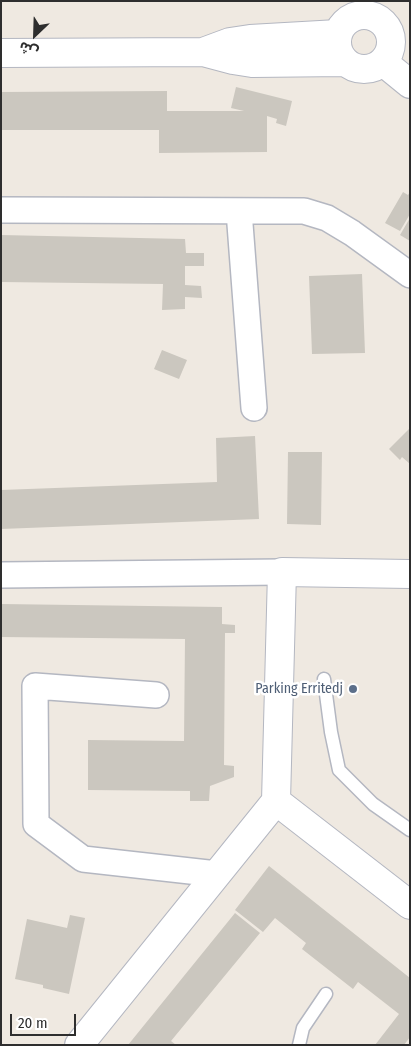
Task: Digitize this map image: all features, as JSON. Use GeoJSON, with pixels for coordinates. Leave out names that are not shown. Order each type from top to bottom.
{"type":"FeatureCollection","features":[{"type":"Feature","properties":{"kind":"street"},"geometry":{"type":"LineString","coordinates":[[203,52],[230,42],[341,20],[374,9],[380,20],[389,30],[410,84]]}},
{"type":"Feature","properties":{"kind":"street"},"geometry":{"type":"LineString","coordinates":[[341,20],[337,42],[338,49],[345,62],[351,66],[371,69],[396,52]]}},
{"type":"Feature","properties":{"kind":"street"},"geometry":{"type":"LineString","coordinates":[[1,53],[203,52],[252,63],[345,62]]}},
{"type":"Feature","properties":{"kind":"street"},"geometry":{"type":"LineString","coordinates":[[1,210],[304,211],[328,218],[410,275]]}},
{"type":"Feature","properties":{"kind":"street"},"geometry":{"type":"LineString","coordinates":[[239,211],[254,408]]}},
{"type":"Feature","properties":{"kind":"street"},"geometry":{"type":"LineString","coordinates":[[1,574],[282,572],[410,574]]}},
{"type":"Feature","properties":{"kind":"street"},"geometry":{"type":"LineString","coordinates":[[79,1045],[276,801],[282,572]]}},
{"type":"Feature","properties":{"kind":"street"},"geometry":{"type":"LineString","coordinates":[[156,695],[35,686],[36,824],[83,859],[217,874]]}},
{"type":"Feature","properties":{"kind":"street"},"geometry":{"type":"LineString","coordinates":[[276,801],[410,905]]}},
{"type":"Feature","properties":{"kind":"lane"},"geometry":{"type":"LineString","coordinates":[[324,679],[331,732],[339,770],[373,804],[410,830]]}},
{"type":"Feature","properties":{"kind":"lane"},"geometry":{"type":"LineString","coordinates":[[299,1045],[303,1028],[326,994]]}},
{"type":"Feature","properties":{"kind":"building"},"geometry":{"type":"Polygon","coordinates":[[[236,87],[292,101],[286,126],[276,123],[277,119],[267,116],[267,152],[159,153],[159,130],[1,130],[1,92],[167,91],[167,111],[244,111],[231,108],[236,87]]]}},
{"type":"Feature","properties":{"kind":"building"},"geometry":{"type":"Polygon","coordinates":[[[403,192],[408,195],[410,192],[410,214],[400,231],[385,223],[403,192]]]}},
{"type":"Feature","properties":{"kind":"building"},"geometry":{"type":"Polygon","coordinates":[[[410,218],[410,241],[400,235],[410,218]]]}},
{"type":"Feature","properties":{"kind":"building"},"geometry":{"type":"Polygon","coordinates":[[[1,235],[185,239],[186,253],[204,253],[204,266],[185,266],[185,285],[201,286],[202,298],[185,297],[185,309],[162,310],[163,284],[1,282],[1,235]]]}},
{"type":"Feature","properties":{"kind":"building"},"geometry":{"type":"Polygon","coordinates":[[[362,274],[365,353],[312,354],[309,276],[362,274]]]}},
{"type":"Feature","properties":{"kind":"building"},"geometry":{"type":"Polygon","coordinates":[[[162,350],[187,360],[179,379],[154,369],[162,350]]]}},
{"type":"Feature","properties":{"kind":"building"},"geometry":{"type":"Polygon","coordinates":[[[410,428],[410,464],[402,457],[400,460],[389,449],[410,428]]]}},
{"type":"Feature","properties":{"kind":"building"},"geometry":{"type":"Polygon","coordinates":[[[255,436],[259,519],[1,529],[1,490],[217,482],[216,438],[255,436]]]}},
{"type":"Feature","properties":{"kind":"building"},"geometry":{"type":"Polygon","coordinates":[[[288,452],[322,452],[321,525],[287,524],[288,452]]]}},
{"type":"Feature","properties":{"kind":"building"},"geometry":{"type":"Polygon","coordinates":[[[1,604],[222,607],[222,624],[235,625],[235,633],[225,633],[224,765],[234,766],[234,777],[210,786],[209,801],[190,801],[190,791],[88,790],[88,740],[184,741],[185,639],[1,637],[1,604]]]}},
{"type":"Feature","properties":{"kind":"building"},"geometry":{"type":"Polygon","coordinates":[[[269,866],[410,978],[410,1037],[404,1045],[375,1045],[399,1014],[358,982],[353,989],[302,949],[306,943],[275,918],[263,932],[235,910],[269,866]]]}},
{"type":"Feature","properties":{"kind":"building"},"geometry":{"type":"Polygon","coordinates":[[[235,913],[260,933],[171,1041],[176,1045],[128,1045],[235,913]]]}},
{"type":"Feature","properties":{"kind":"building"},"geometry":{"type":"Polygon","coordinates":[[[70,915],[85,918],[69,994],[43,988],[43,985],[15,979],[27,919],[67,928],[70,915]]]}},
{"type":"Feature","properties":{"kind":"place","name":"Parking Erritedj"},"geometry":{"type":"Point","coordinates":[353,689]}}]}
